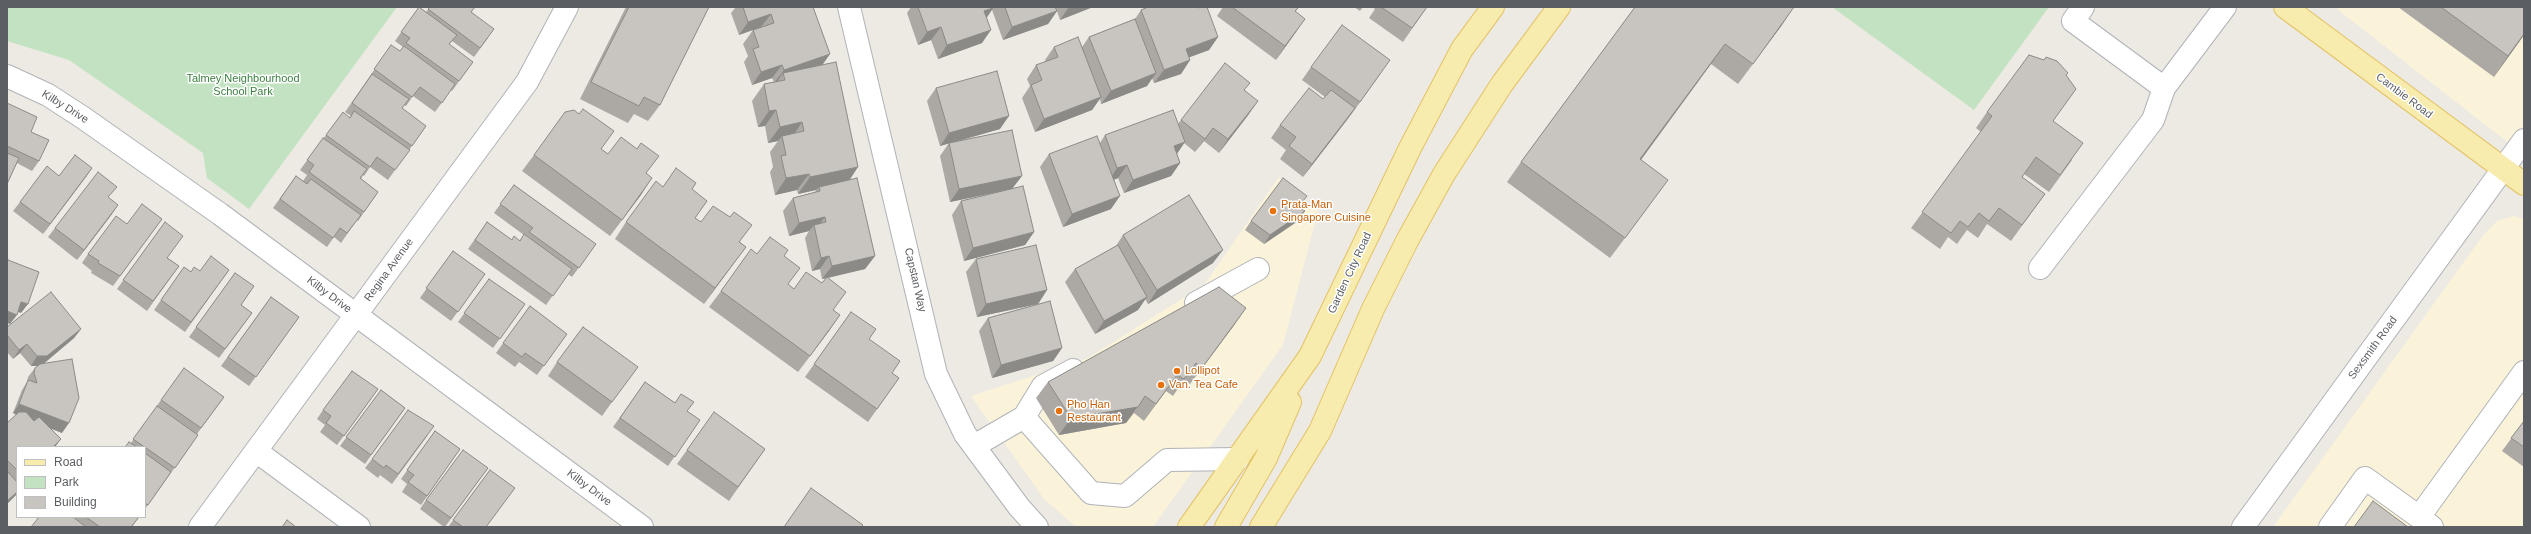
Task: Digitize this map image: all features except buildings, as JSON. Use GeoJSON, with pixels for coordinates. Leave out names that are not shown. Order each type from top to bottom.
{"type":"FeatureCollection","features":[{"type":"Feature","properties":{"kind":"main road","name":"Garden City Road"},"geometry":{"type":"LineString","coordinates":[[1189,527],[1310,356],[1410,148],[1462,49],[1493,7]]}},
{"type":"Feature","properties":{"kind":"main road"},"geometry":{"type":"LineString","coordinates":[[1261,527],[1320,431],[1406,241],[1444,174],[1502,84],[1559,7]]}},
{"type":"Feature","properties":{"kind":"main road","name":"Cambie Road"},"geometry":{"type":"LineString","coordinates":[[2285,7],[2524,184]]}},
{"type":"Feature","properties":{"kind":"main road"},"geometry":{"type":"LineString","coordinates":[[1226,527],[1266,458],[1310,356]]}},
{"type":"Feature","properties":{"kind":"street","name":"Regina Avenue"},"geometry":{"type":"LineString","coordinates":[[200,527],[527,82],[567,7]]}},
{"type":"Feature","properties":{"kind":"street","name":"Capstan Way"},"geometry":{"type":"LineString","coordinates":[[849,7],[936,374],[965,434],[1019,507],[1037,527]]}},
{"type":"Feature","properties":{"kind":"street"},"geometry":{"type":"LineString","coordinates":[[2083,7],[2073,21],[2164,88]]}},
{"type":"Feature","properties":{"kind":"street"},"geometry":{"type":"LineString","coordinates":[[2040,268],[2153,120],[2164,88],[2225,7]]}},
{"type":"Feature","properties":{"kind":"street","name":"Kilby Drive"},"geometry":{"type":"LineString","coordinates":[[7,76],[48,95],[82,117],[220,214],[642,527]]}},
{"type":"Feature","properties":{"kind":"street","name":"Sexsmith Road"},"geometry":{"type":"LineString","coordinates":[[2243,527],[2524,140]]}},
{"type":"Feature","properties":{"kind":"street"},"geometry":{"type":"LineString","coordinates":[[1175,314],[1258,269]]}},
{"type":"Feature","properties":{"kind":"street"},"geometry":{"type":"LineString","coordinates":[[974,446],[1024,417],[1043,386],[1092,360]]}},
{"type":"Feature","properties":{"kind":"street"},"geometry":{"type":"LineString","coordinates":[[2330,527],[2365,478],[2426,522],[2524,372]]}},
{"type":"Feature","properties":{"kind":"street"},"geometry":{"type":"LineString","coordinates":[[1024,417],[1091,493],[1125,496],[1166,460],[1238,459]]}},
{"type":"Feature","properties":{"kind":"street"},"geometry":{"type":"LineString","coordinates":[[256,451],[359,527]]}},
{"type":"Feature","properties":{"kind":"shaded area"},"geometry":{"type":"Polygon","coordinates":[[[2336,7],[2524,7],[2524,155],[2342,13],[2336,7]]]}},
{"type":"Feature","properties":{"kind":"shaded area"},"geometry":{"type":"Polygon","coordinates":[[[1279,177],[1302,200],[1318,211],[1283,345],[1153,527],[1076,527],[1044,499],[971,396],[1088,358],[1204,285],[1279,177]]]}},
{"type":"Feature","properties":{"kind":"shaded area"},"geometry":{"type":"Polygon","coordinates":[[[2514,216],[2524,219],[2524,527],[2273,527],[2484,234],[2497,221],[2514,216]]]}},
{"type":"Feature","properties":{"kind":"green space","name":"Talmey Neighbourhood School Park"},"geometry":{"type":"Polygon","coordinates":[[[7,7],[397,7],[249,209],[207,178],[203,153],[69,60],[7,41],[7,7]]]}},
{"type":"Feature","properties":{"kind":"green space"},"geometry":{"type":"Polygon","coordinates":[[[1832,7],[2049,7],[1974,110],[1832,7]]]}},
{"type":"Feature","properties":{"kind":"place","name":"Prata-Man Singapore Cuisine"},"geometry":{"type":"Point","coordinates":[1273,211]}},
{"type":"Feature","properties":{"kind":"place","name":"Lollipot"},"geometry":{"type":"Point","coordinates":[1177,371]}},
{"type":"Feature","properties":{"kind":"place","name":"Van. Tea Cafe"},"geometry":{"type":"Point","coordinates":[1161,385]}},
{"type":"Feature","properties":{"kind":"place","name":"Pho Han Restaurant"},"geometry":{"type":"Point","coordinates":[1059,411]}}]}
